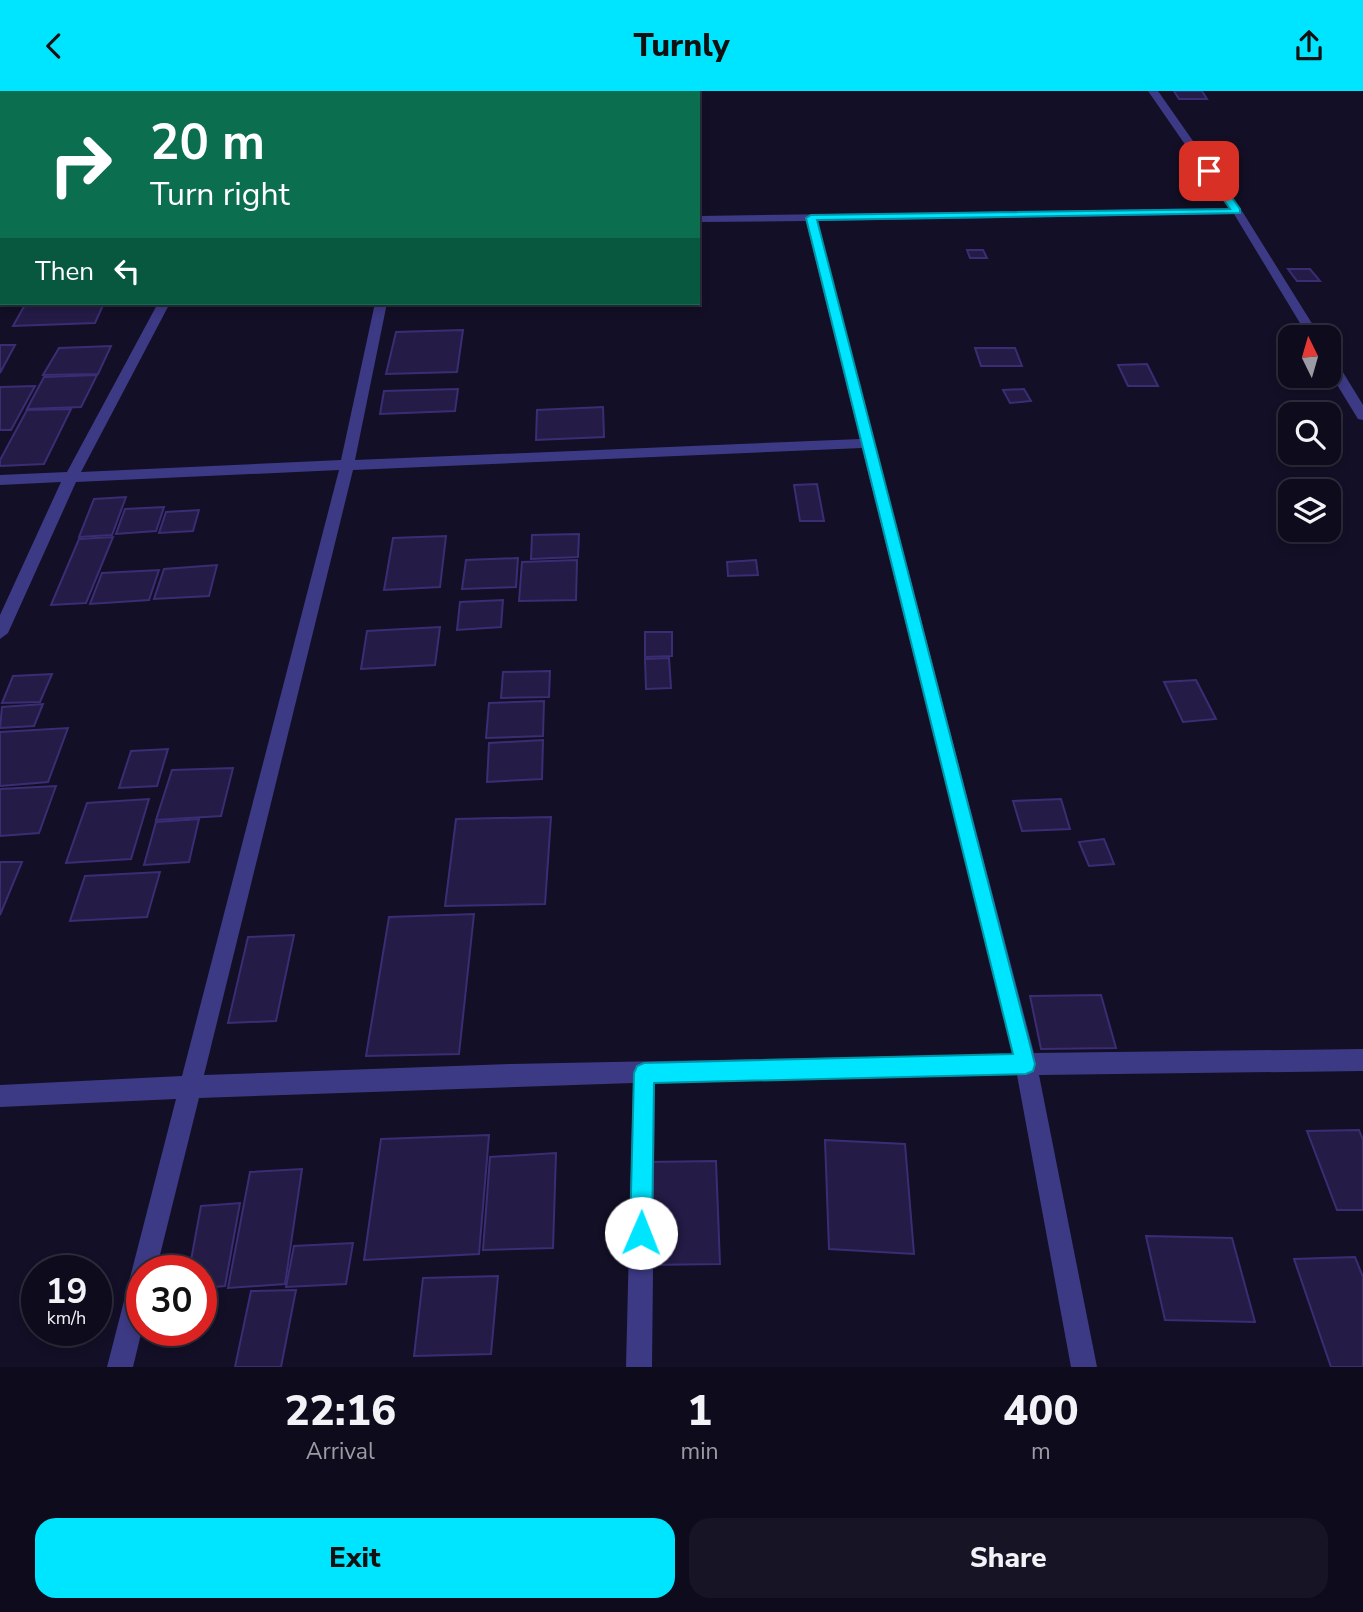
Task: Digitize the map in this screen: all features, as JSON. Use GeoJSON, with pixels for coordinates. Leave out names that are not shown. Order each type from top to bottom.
{"type":"FeatureCollection","features":[{"type":"Feature","properties":{"kind":"street"},"geometry":{"type":"LineString","coordinates":[[1153,91],[1237,211],[1307,325]]}},
{"type":"Feature","properties":{"kind":"street"},"geometry":{"type":"LineString","coordinates":[[700,219],[1237,211]]}},
{"type":"Feature","properties":{"kind":"street"},"geometry":{"type":"LineString","coordinates":[[811,218],[1026,1064],[1084,1367]]}},
{"type":"Feature","properties":{"kind":"street"},"geometry":{"type":"LineString","coordinates":[[0,633],[70,479],[163,305]]}},
{"type":"Feature","properties":{"kind":"street"},"geometry":{"type":"LineString","coordinates":[[148,1255],[347,465],[381,305]]}},
{"type":"Feature","properties":{"kind":"street"},"geometry":{"type":"LineString","coordinates":[[1341,380],[1363,416]]}},
{"type":"Feature","properties":{"kind":"street"},"geometry":{"type":"LineString","coordinates":[[0,480],[869,443]]}},
{"type":"Feature","properties":{"kind":"street"},"geometry":{"type":"LineString","coordinates":[[0,1096],[190,1086],[644,1073],[1363,1060]]}},
{"type":"Feature","properties":{"kind":"street"},"geometry":{"type":"LineString","coordinates":[[639,1367],[644,1073]]}},
{"type":"Feature","properties":{"kind":"street"},"geometry":{"type":"LineString","coordinates":[[120,1367],[126,1343]]}},
{"type":"Feature","properties":{"kind":"building"},"geometry":{"type":"Polygon","coordinates":[[[1174,91],[1202,91],[1207,99],[1179,99],[1174,91]]]}},
{"type":"Feature","properties":{"kind":"building"},"geometry":{"type":"Polygon","coordinates":[[[967,250],[983,250],[987,258],[970,258],[967,250]]]}},
{"type":"Feature","properties":{"kind":"building"},"geometry":{"type":"Polygon","coordinates":[[[1288,269],[1310,269],[1320,281],[1297,281],[1288,269]]]}},
{"type":"Feature","properties":{"kind":"building"},"geometry":{"type":"Polygon","coordinates":[[[25,305],[103,305],[95,323],[13,326],[25,305]]]}},
{"type":"Feature","properties":{"kind":"building"},"geometry":{"type":"Polygon","coordinates":[[[463,330],[457,372],[386,374],[396,332],[463,330]]]}},
{"type":"Feature","properties":{"kind":"building"},"geometry":{"type":"Polygon","coordinates":[[[0,345],[15,345],[0,373],[0,345]]]}},
{"type":"Feature","properties":{"kind":"building"},"geometry":{"type":"Polygon","coordinates":[[[111,346],[98,374],[43,375],[59,348],[111,346]]]}},
{"type":"Feature","properties":{"kind":"building"},"geometry":{"type":"Polygon","coordinates":[[[975,348],[1015,348],[1022,366],[981,366],[975,348]]]}},
{"type":"Feature","properties":{"kind":"building"},"geometry":{"type":"Polygon","coordinates":[[[1147,364],[1158,386],[1128,386],[1118,365],[1147,364]]]}},
{"type":"Feature","properties":{"kind":"building"},"geometry":{"type":"Polygon","coordinates":[[[97,375],[81,407],[27,409],[44,377],[97,375]]]}},
{"type":"Feature","properties":{"kind":"building"},"geometry":{"type":"Polygon","coordinates":[[[35,386],[11,430],[0,430],[0,387],[35,386]]]}},
{"type":"Feature","properties":{"kind":"building"},"geometry":{"type":"Polygon","coordinates":[[[458,389],[455,411],[380,414],[384,391],[458,389]]]}},
{"type":"Feature","properties":{"kind":"building"},"geometry":{"type":"Polygon","coordinates":[[[1024,389],[1031,401],[1010,403],[1003,390],[1024,389]]]}},
{"type":"Feature","properties":{"kind":"building"},"geometry":{"type":"Polygon","coordinates":[[[603,407],[604,437],[536,440],[537,410],[603,407]]]}},
{"type":"Feature","properties":{"kind":"building"},"geometry":{"type":"Polygon","coordinates":[[[71,409],[44,464],[0,466],[0,460],[27,410],[71,409]]]}},
{"type":"Feature","properties":{"kind":"building"},"geometry":{"type":"Polygon","coordinates":[[[817,484],[824,521],[800,521],[794,485],[817,484]]]}},
{"type":"Feature","properties":{"kind":"building"},"geometry":{"type":"Polygon","coordinates":[[[126,497],[112,535],[79,537],[94,499],[126,497]]]}},
{"type":"Feature","properties":{"kind":"building"},"geometry":{"type":"Polygon","coordinates":[[[164,507],[156,531],[116,534],[125,509],[164,507]]]}},
{"type":"Feature","properties":{"kind":"building"},"geometry":{"type":"Polygon","coordinates":[[[199,510],[193,531],[159,533],[166,512],[199,510]]]}},
{"type":"Feature","properties":{"kind":"building"},"geometry":{"type":"Polygon","coordinates":[[[579,534],[578,557],[531,559],[532,535],[579,534]]]}},
{"type":"Feature","properties":{"kind":"building"},"geometry":{"type":"Polygon","coordinates":[[[446,536],[440,587],[384,590],[393,538],[446,536]]]}},
{"type":"Feature","properties":{"kind":"building"},"geometry":{"type":"Polygon","coordinates":[[[113,537],[86,603],[51,605],[79,539],[113,537]]]}},
{"type":"Feature","properties":{"kind":"building"},"geometry":{"type":"Polygon","coordinates":[[[518,558],[516,587],[462,589],[466,560],[518,558]]]}},
{"type":"Feature","properties":{"kind":"building"},"geometry":{"type":"Polygon","coordinates":[[[577,560],[576,600],[519,601],[522,562],[577,560]]]}},
{"type":"Feature","properties":{"kind":"building"},"geometry":{"type":"Polygon","coordinates":[[[756,560],[758,575],[728,576],[727,562],[756,560]]]}},
{"type":"Feature","properties":{"kind":"building"},"geometry":{"type":"Polygon","coordinates":[[[217,565],[209,596],[154,599],[164,569],[217,565]]]}},
{"type":"Feature","properties":{"kind":"building"},"geometry":{"type":"Polygon","coordinates":[[[159,570],[149,600],[90,604],[102,573],[159,570]]]}},
{"type":"Feature","properties":{"kind":"building"},"geometry":{"type":"Polygon","coordinates":[[[503,600],[501,627],[457,630],[460,602],[503,600]]]}},
{"type":"Feature","properties":{"kind":"building"},"geometry":{"type":"Polygon","coordinates":[[[440,627],[435,665],[361,669],[367,631],[440,627]]]}},
{"type":"Feature","properties":{"kind":"building"},"geometry":{"type":"Polygon","coordinates":[[[645,632],[672,632],[672,656],[645,657],[645,632]]]}},
{"type":"Feature","properties":{"kind":"building"},"geometry":{"type":"Polygon","coordinates":[[[669,658],[671,688],[646,689],[645,659],[669,658]]]}},
{"type":"Feature","properties":{"kind":"building"},"geometry":{"type":"Polygon","coordinates":[[[550,671],[549,697],[501,698],[503,672],[550,671]]]}},
{"type":"Feature","properties":{"kind":"building"},"geometry":{"type":"Polygon","coordinates":[[[52,674],[40,702],[2,703],[13,676],[52,674]]]}},
{"type":"Feature","properties":{"kind":"building"},"geometry":{"type":"Polygon","coordinates":[[[1196,680],[1216,719],[1183,722],[1164,682],[1196,680]]]}},
{"type":"Feature","properties":{"kind":"building"},"geometry":{"type":"Polygon","coordinates":[[[544,701],[543,736],[486,738],[489,703],[544,701]]]}},
{"type":"Feature","properties":{"kind":"building"},"geometry":{"type":"Polygon","coordinates":[[[43,704],[34,726],[0,728],[2,707],[43,704]]]}},
{"type":"Feature","properties":{"kind":"building"},"geometry":{"type":"Polygon","coordinates":[[[68,728],[48,782],[0,786],[0,732],[68,728]]]}},
{"type":"Feature","properties":{"kind":"building"},"geometry":{"type":"Polygon","coordinates":[[[543,740],[542,779],[487,782],[489,743],[543,740]]]}},
{"type":"Feature","properties":{"kind":"building"},"geometry":{"type":"Polygon","coordinates":[[[168,749],[157,786],[119,788],[131,751],[168,749]]]}},
{"type":"Feature","properties":{"kind":"building"},"geometry":{"type":"Polygon","coordinates":[[[233,768],[221,816],[156,820],[172,770],[233,768]]]}},
{"type":"Feature","properties":{"kind":"building"},"geometry":{"type":"Polygon","coordinates":[[[56,786],[39,833],[0,836],[0,789],[56,786]]]}},
{"type":"Feature","properties":{"kind":"building"},"geometry":{"type":"Polygon","coordinates":[[[149,799],[131,859],[66,863],[87,803],[149,799]]]}},
{"type":"Feature","properties":{"kind":"building"},"geometry":{"type":"Polygon","coordinates":[[[1061,799],[1070,829],[1022,831],[1013,801],[1061,799]]]}},
{"type":"Feature","properties":{"kind":"building"},"geometry":{"type":"Polygon","coordinates":[[[551,817],[545,904],[445,906],[456,819],[551,817]]]}},
{"type":"Feature","properties":{"kind":"building"},"geometry":{"type":"Polygon","coordinates":[[[199,819],[189,862],[144,865],[156,822],[199,819]]]}},
{"type":"Feature","properties":{"kind":"building"},"geometry":{"type":"Polygon","coordinates":[[[1104,839],[1114,864],[1089,866],[1079,842],[1104,839]]]}},
{"type":"Feature","properties":{"kind":"building"},"geometry":{"type":"Polygon","coordinates":[[[0,862],[22,862],[0,915],[0,862]]]}},
{"type":"Feature","properties":{"kind":"building"},"geometry":{"type":"Polygon","coordinates":[[[160,872],[147,917],[70,921],[85,876],[160,872]]]}},
{"type":"Feature","properties":{"kind":"building"},"geometry":{"type":"Polygon","coordinates":[[[474,914],[459,1054],[366,1056],[389,917],[474,914]]]}},
{"type":"Feature","properties":{"kind":"building"},"geometry":{"type":"Polygon","coordinates":[[[294,935],[276,1021],[228,1023],[248,937],[294,935]]]}},
{"type":"Feature","properties":{"kind":"building"},"geometry":{"type":"Polygon","coordinates":[[[1101,995],[1116,1048],[1041,1049],[1030,996],[1101,995]]]}},
{"type":"Feature","properties":{"kind":"building"},"geometry":{"type":"Polygon","coordinates":[[[1359,1130],[1363,1140],[1363,1210],[1337,1210],[1307,1131],[1359,1130]]]}},
{"type":"Feature","properties":{"kind":"building"},"geometry":{"type":"Polygon","coordinates":[[[489,1135],[479,1254],[364,1260],[381,1139],[489,1135]]]}},
{"type":"Feature","properties":{"kind":"building"},"geometry":{"type":"Polygon","coordinates":[[[825,1140],[905,1144],[914,1254],[829,1249],[825,1140]]]}},
{"type":"Feature","properties":{"kind":"building"},"geometry":{"type":"Polygon","coordinates":[[[556,1153],[553,1248],[483,1250],[490,1157],[556,1153]]]}},
{"type":"Feature","properties":{"kind":"building"},"geometry":{"type":"Polygon","coordinates":[[[716,1161],[720,1264],[646,1265],[646,1162],[716,1161]]]}},
{"type":"Feature","properties":{"kind":"building"},"geometry":{"type":"Polygon","coordinates":[[[302,1169],[285,1284],[228,1288],[250,1172],[302,1169]]]}},
{"type":"Feature","properties":{"kind":"building"},"geometry":{"type":"Polygon","coordinates":[[[240,1203],[225,1286],[217,1287],[217,1255],[192,1255],[201,1206],[240,1203]]]}},
{"type":"Feature","properties":{"kind":"building"},"geometry":{"type":"Polygon","coordinates":[[[1146,1236],[1232,1238],[1255,1322],[1165,1320],[1146,1236]]]}},
{"type":"Feature","properties":{"kind":"building"},"geometry":{"type":"Polygon","coordinates":[[[353,1243],[346,1284],[286,1287],[294,1246],[353,1243]]]}},
{"type":"Feature","properties":{"kind":"building"},"geometry":{"type":"Polygon","coordinates":[[[1355,1257],[1363,1277],[1363,1367],[1331,1367],[1294,1259],[1355,1257]]]}},
{"type":"Feature","properties":{"kind":"building"},"geometry":{"type":"Polygon","coordinates":[[[498,1276],[491,1354],[414,1356],[423,1278],[498,1276]]]}},
{"type":"Feature","properties":{"kind":"building"},"geometry":{"type":"Polygon","coordinates":[[[296,1290],[281,1367],[235,1367],[251,1291],[296,1290]]]}},
{"type":"Feature","properties":{"kind":"route"},"geometry":{"type":"LineString","coordinates":[[641,1233],[644,1073],[1026,1064],[811,218],[1237,211],[1209,171]]}}]}
